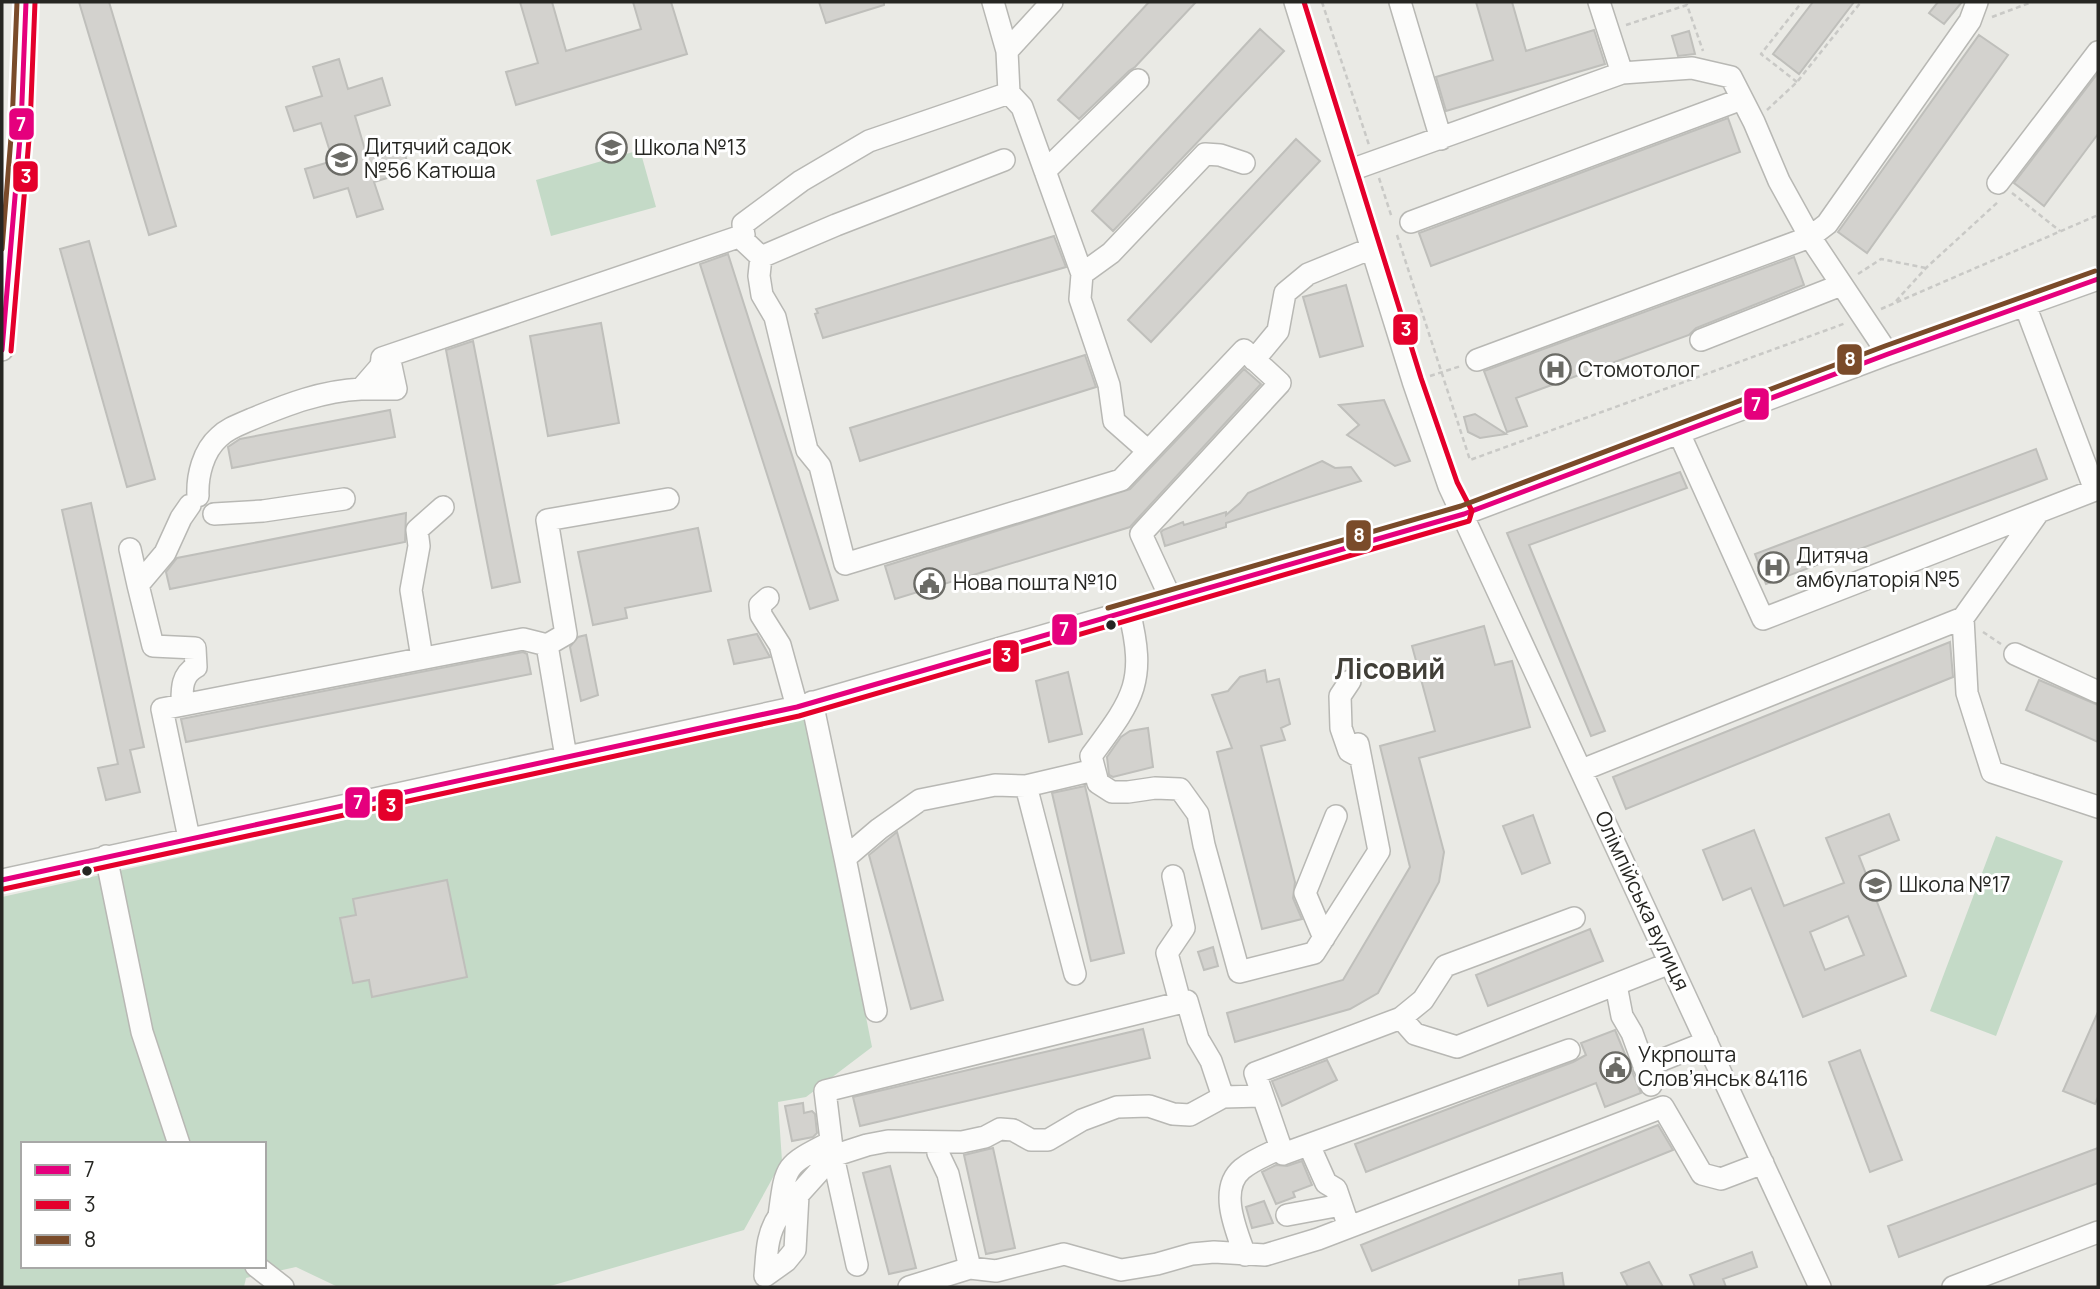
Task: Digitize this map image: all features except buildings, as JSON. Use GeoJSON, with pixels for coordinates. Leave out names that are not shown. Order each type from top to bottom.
{"type":"FeatureCollection","features":[{"type":"Feature","properties":{"kind":"street"},"geometry":{"type":"LineString","coordinates":[[2,350],[22,126],[26,2]]}},
{"type":"Feature","properties":{"kind":"street"},"geometry":{"type":"LineString","coordinates":[[993,2],[1007,51],[1009,93],[1023,107],[1082,274],[1080,299],[1109,384],[1114,421],[1148,451]]}},
{"type":"Feature","properties":{"kind":"street"},"geometry":{"type":"LineString","coordinates":[[1007,51],[1052,2]]}},
{"type":"Feature","properties":{"kind":"street","name":"Олімпійська вулиця"},"geometry":{"type":"LineString","coordinates":[[1295,2],[1413,382],[1449,486],[1820,1287]]}},
{"type":"Feature","properties":{"kind":"street"},"geometry":{"type":"LineString","coordinates":[[1400,2],[1441,139]]}},
{"type":"Feature","properties":{"kind":"street"},"geometry":{"type":"LineString","coordinates":[[1599,2],[1622,74]]}},
{"type":"Feature","properties":{"kind":"street"},"geometry":{"type":"LineString","coordinates":[[1477,360],[1810,237],[1827,225],[1974,11]]}},
{"type":"Feature","properties":{"kind":"street"},"geometry":{"type":"LineString","coordinates":[[2003,187],[2098,52]]}},
{"type":"Feature","properties":{"kind":"street"},"geometry":{"type":"LineString","coordinates":[[1348,171],[1622,74],[1692,68],[1731,77],[1755,122],[1779,181],[1810,237],[1888,354]]}},
{"type":"Feature","properties":{"kind":"street"},"geometry":{"type":"LineString","coordinates":[[1045,171],[1138,80]]}},
{"type":"Feature","properties":{"kind":"street"},"geometry":{"type":"LineString","coordinates":[[761,257],[744,241],[743,224],[792,188],[869,141],[1009,93]]}},
{"type":"Feature","properties":{"kind":"street"},"geometry":{"type":"LineString","coordinates":[[1411,222],[1742,99]]}},
{"type":"Feature","properties":{"kind":"street"},"geometry":{"type":"LineString","coordinates":[[1082,274],[1111,253],[1205,154],[1220,155],[1244,163]]}},
{"type":"Feature","properties":{"kind":"street"},"geometry":{"type":"LineString","coordinates":[[761,257],[1004,160]]}},
{"type":"Feature","properties":{"kind":"street"},"geometry":{"type":"LineString","coordinates":[[138,585],[165,553],[181,518],[194,501],[208,452],[218,438],[230,429],[306,398],[338,391],[361,390],[381,366],[382,358],[744,235]]}},
{"type":"Feature","properties":{"kind":"street"},"geometry":{"type":"LineString","coordinates":[[1254,360],[1278,331],[1284,293],[1308,274],[1372,248]]}},
{"type":"Feature","properties":{"kind":"street"},"geometry":{"type":"LineString","coordinates":[[761,257],[758,276],[762,295],[775,317],[807,450],[820,466],[845,564],[1121,480],[1244,350],[1280,383],[1141,534],[1171,599]]}},
{"type":"Feature","properties":{"kind":"street"},"geometry":{"type":"LineString","coordinates":[[2,880],[804,705],[1464,514],[1888,354],[2098,279]]}},
{"type":"Feature","properties":{"kind":"street"},"geometry":{"type":"LineString","coordinates":[[1700,340],[1841,285]]}},
{"type":"Feature","properties":{"kind":"street"},"geometry":{"type":"LineString","coordinates":[[1679,433],[1763,619],[2097,490],[2025,305]]}},
{"type":"Feature","properties":{"kind":"street"},"geometry":{"type":"LineString","coordinates":[[194,501],[207,496],[214,502],[214,514],[263,511],[344,499]]}},
{"type":"Feature","properties":{"kind":"street"},"geometry":{"type":"LineString","coordinates":[[189,838],[162,709],[523,639],[547,645],[566,634],[547,520],[668,499]]}},
{"type":"Feature","properties":{"kind":"street"},"geometry":{"type":"LineString","coordinates":[[422,659],[411,590],[419,546],[417,530],[443,507]]}},
{"type":"Feature","properties":{"kind":"street"},"geometry":{"type":"LineString","coordinates":[[1582,770],[1963,618],[2038,513]]}},
{"type":"Feature","properties":{"kind":"street"},"geometry":{"type":"LineString","coordinates":[[130,549],[153,646],[195,648],[196,667],[181,684],[182,705]]}},
{"type":"Feature","properties":{"kind":"street"},"geometry":{"type":"LineString","coordinates":[[768,598],[760,605],[761,615],[780,645],[804,705],[845,858],[876,1011]]}},
{"type":"Feature","properties":{"kind":"street"},"geometry":{"type":"LineString","coordinates":[[1129,611],[1138,645],[1136,682],[1124,711],[1091,756],[1098,783],[1112,792],[1155,788],[1180,789],[1198,814],[1239,972],[1314,953],[1379,850],[1359,750],[1349,751],[1341,728],[1340,695],[1350,681]]}},
{"type":"Feature","properties":{"kind":"street"},"geometry":{"type":"LineString","coordinates":[[1963,618],[1967,693],[1992,772],[2098,807]]}},
{"type":"Feature","properties":{"kind":"street"},"geometry":{"type":"LineString","coordinates":[[547,645],[566,757]]}},
{"type":"Feature","properties":{"kind":"street"},"geometry":{"type":"LineString","coordinates":[[2015,654],[2098,692]]}},
{"type":"Feature","properties":{"kind":"street"},"geometry":{"type":"LineString","coordinates":[[845,858],[879,829],[920,800],[995,785],[1026,786],[1094,769]]}},
{"type":"Feature","properties":{"kind":"street"},"geometry":{"type":"LineString","coordinates":[[1026,786],[1075,974]]}},
{"type":"Feature","properties":{"kind":"street"},"geometry":{"type":"LineString","coordinates":[[1324,938],[1305,893],[1336,816]]}},
{"type":"Feature","properties":{"kind":"street"},"geometry":{"type":"LineString","coordinates":[[106,856],[142,1032],[178,1142]]}},
{"type":"Feature","properties":{"kind":"street"},"geometry":{"type":"LineString","coordinates":[[1173,876],[1184,928],[1167,953],[1180,1002]]}},
{"type":"Feature","properties":{"kind":"street"},"geometry":{"type":"LineString","coordinates":[[1569,1050],[1283,1154],[1255,1073],[1401,1018],[1423,1000],[1445,966],[1574,918]]}},
{"type":"Feature","properties":{"kind":"street"},"geometry":{"type":"LineString","coordinates":[[1401,1018],[1415,1034],[1457,1047],[1670,963]]}},
{"type":"Feature","properties":{"kind":"street"},"geometry":{"type":"LineString","coordinates":[[1616,985],[1622,1016],[1648,1076],[1707,1041]]}},
{"type":"Feature","properties":{"kind":"street"},"geometry":{"type":"LineString","coordinates":[[857,1265],[832,1149],[825,1091],[1187,1001],[1198,1039],[1211,1061],[1223,1097]]}},
{"type":"Feature","properties":{"kind":"street"},"geometry":{"type":"LineString","coordinates":[[779,1216],[788,1169],[796,1161],[832,1149],[888,1141],[962,1142],[985,1138],[1000,1129],[1013,1130],[1031,1140],[1048,1140],[1082,1121],[1117,1107],[1149,1106],[1172,1114],[1190,1115],[1223,1097],[1261,1096]]}},
{"type":"Feature","properties":{"kind":"street"},"geometry":{"type":"LineString","coordinates":[[909,1287],[970,1268],[996,1271],[1064,1254],[1121,1270],[1192,1254],[1214,1252],[1265,1255],[1349,1227],[1663,1107],[1702,1174],[1721,1179],[1763,1163]]}},
{"type":"Feature","properties":{"kind":"street"},"geometry":{"type":"LineString","coordinates":[[937,1143],[938,1153],[948,1174],[970,1268]]}},
{"type":"Feature","properties":{"kind":"street"},"geometry":{"type":"LineString","coordinates":[[1309,1145],[1326,1183],[1336,1189],[1349,1227]]}},
{"type":"Feature","properties":{"kind":"street"},"geometry":{"type":"LineString","coordinates":[[1245,1255],[1236,1230],[1229,1189],[1233,1179],[1243,1168],[1281,1148]]}},
{"type":"Feature","properties":{"kind":"street"},"geometry":{"type":"LineString","coordinates":[[764,1282],[771,1227],[832,1149]]}},
{"type":"Feature","properties":{"kind":"street"},"geometry":{"type":"LineString","coordinates":[[764,1282],[795,1250],[798,1195]]}},
{"type":"Feature","properties":{"kind":"street"},"geometry":{"type":"LineString","coordinates":[[1287,1215],[1341,1205]]}},
{"type":"Feature","properties":{"kind":"street"},"geometry":{"type":"LineString","coordinates":[[1953,1287],[2098,1232]]}},
{"type":"Feature","properties":{"kind":"street"},"geometry":{"type":"LineString","coordinates":[[259,1268],[283,1287]]}},
{"type":"Feature","properties":{"kind":"path"},"geometry":{"type":"LineString","coordinates":[[1797,82],[1761,54],[1802,2]]}},
{"type":"Feature","properties":{"kind":"path"},"geometry":{"type":"LineString","coordinates":[[1755,122],[1797,82],[1861,2]]}},
{"type":"Feature","properties":{"kind":"path"},"geometry":{"type":"LineString","coordinates":[[1974,11],[1992,17],[2032,2]]}},
{"type":"Feature","properties":{"kind":"path"},"geometry":{"type":"LineString","coordinates":[[1609,30],[1687,4],[1709,70]]}},
{"type":"Feature","properties":{"kind":"path"},"geometry":{"type":"LineString","coordinates":[[1894,304],[2003,187],[2060,231]]}},
{"type":"Feature","properties":{"kind":"path"},"geometry":{"type":"LineString","coordinates":[[1470,460],[1863,317],[2098,215]]}},
{"type":"Feature","properties":{"kind":"path"},"geometry":{"type":"LineString","coordinates":[[1841,285],[1881,259],[1926,268]]}},
{"type":"Feature","properties":{"kind":"path"},"geometry":{"type":"LineString","coordinates":[[1413,382],[1477,360]]}},
{"type":"Feature","properties":{"kind":"path"},"geometry":{"type":"LineString","coordinates":[[1963,618],[2015,654]]}},
{"type":"Feature","properties":{"kind":"green space"},"geometry":{"type":"Polygon","coordinates":[[[640,150],[656,207],[551,236],[536,180],[640,150]]]}},
{"type":"Feature","properties":{"kind":"green space"},"geometry":{"type":"Polygon","coordinates":[[[806,717],[872,1047],[806,1097],[778,1102],[782,1161],[744,1230],[547,1287],[338,1287],[296,1267],[246,1278],[244,1287],[2,1287],[2,897],[806,717]]]}},
{"type":"Feature","properties":{"kind":"green space"},"geometry":{"type":"Polygon","coordinates":[[[1996,836],[2063,861],[1996,1036],[1930,1011],[1996,836]]]}},
{"type":"Feature","properties":{"kind":"transit line","name":"8"},"geometry":{"type":"LineString","coordinates":[[2,249],[12,125],[17,2]]}},
{"type":"Feature","properties":{"kind":"transit line","name":"7"},"geometry":{"type":"LineString","coordinates":[[2,350],[21,126],[26,2]]}},
{"type":"Feature","properties":{"kind":"transit line","name":"3"},"geometry":{"type":"LineString","coordinates":[[11,351],[30,127],[35,2]]}},
{"type":"Feature","properties":{"kind":"transit line","name":"3"},"geometry":{"type":"LineString","coordinates":[[4,889],[799,716],[1469,521],[1472,511],[1457,482],[1421,378],[1304,2]]}},
{"type":"Feature","properties":{"kind":"transit line","name":"8"},"geometry":{"type":"LineString","coordinates":[[1108,608],[1461,506],[1885,346],[2095,271]]}},
{"type":"Feature","properties":{"kind":"transit line","name":"7"},"geometry":{"type":"LineString","coordinates":[[2,880],[797,707],[1464,514],[1888,354],[2098,279]]}},
{"type":"Feature","properties":{"kind":"place","name":"Школа №13"},"geometry":{"type":"Point","coordinates":[611,148]}},
{"type":"Feature","properties":{"kind":"place","name":"Дитячий садок №56 Катюша"},"geometry":{"type":"Point","coordinates":[341,159]}},
{"type":"Feature","properties":{"kind":"place","name":"Стомотолог"},"geometry":{"type":"Point","coordinates":[1555,370]}},
{"type":"Feature","properties":{"kind":"place","name":"Дитяча амбулаторія №5"},"geometry":{"type":"Point","coordinates":[1773,568]}},
{"type":"Feature","properties":{"kind":"place","name":"Нова пошта №10"},"geometry":{"type":"Point","coordinates":[930,583]}},
{"type":"Feature","properties":{"kind":"place","name":"Школа №17"},"geometry":{"type":"Point","coordinates":[1876,885]}},
{"type":"Feature","properties":{"kind":"place","name":"Укрпошта Слов’янськ 84116"},"geometry":{"type":"Point","coordinates":[1615,1067]}},
{"type":"Feature","properties":{"kind":"district","name":"Лісовий"},"geometry":{"type":"Point","coordinates":[1390,669]}}]}
